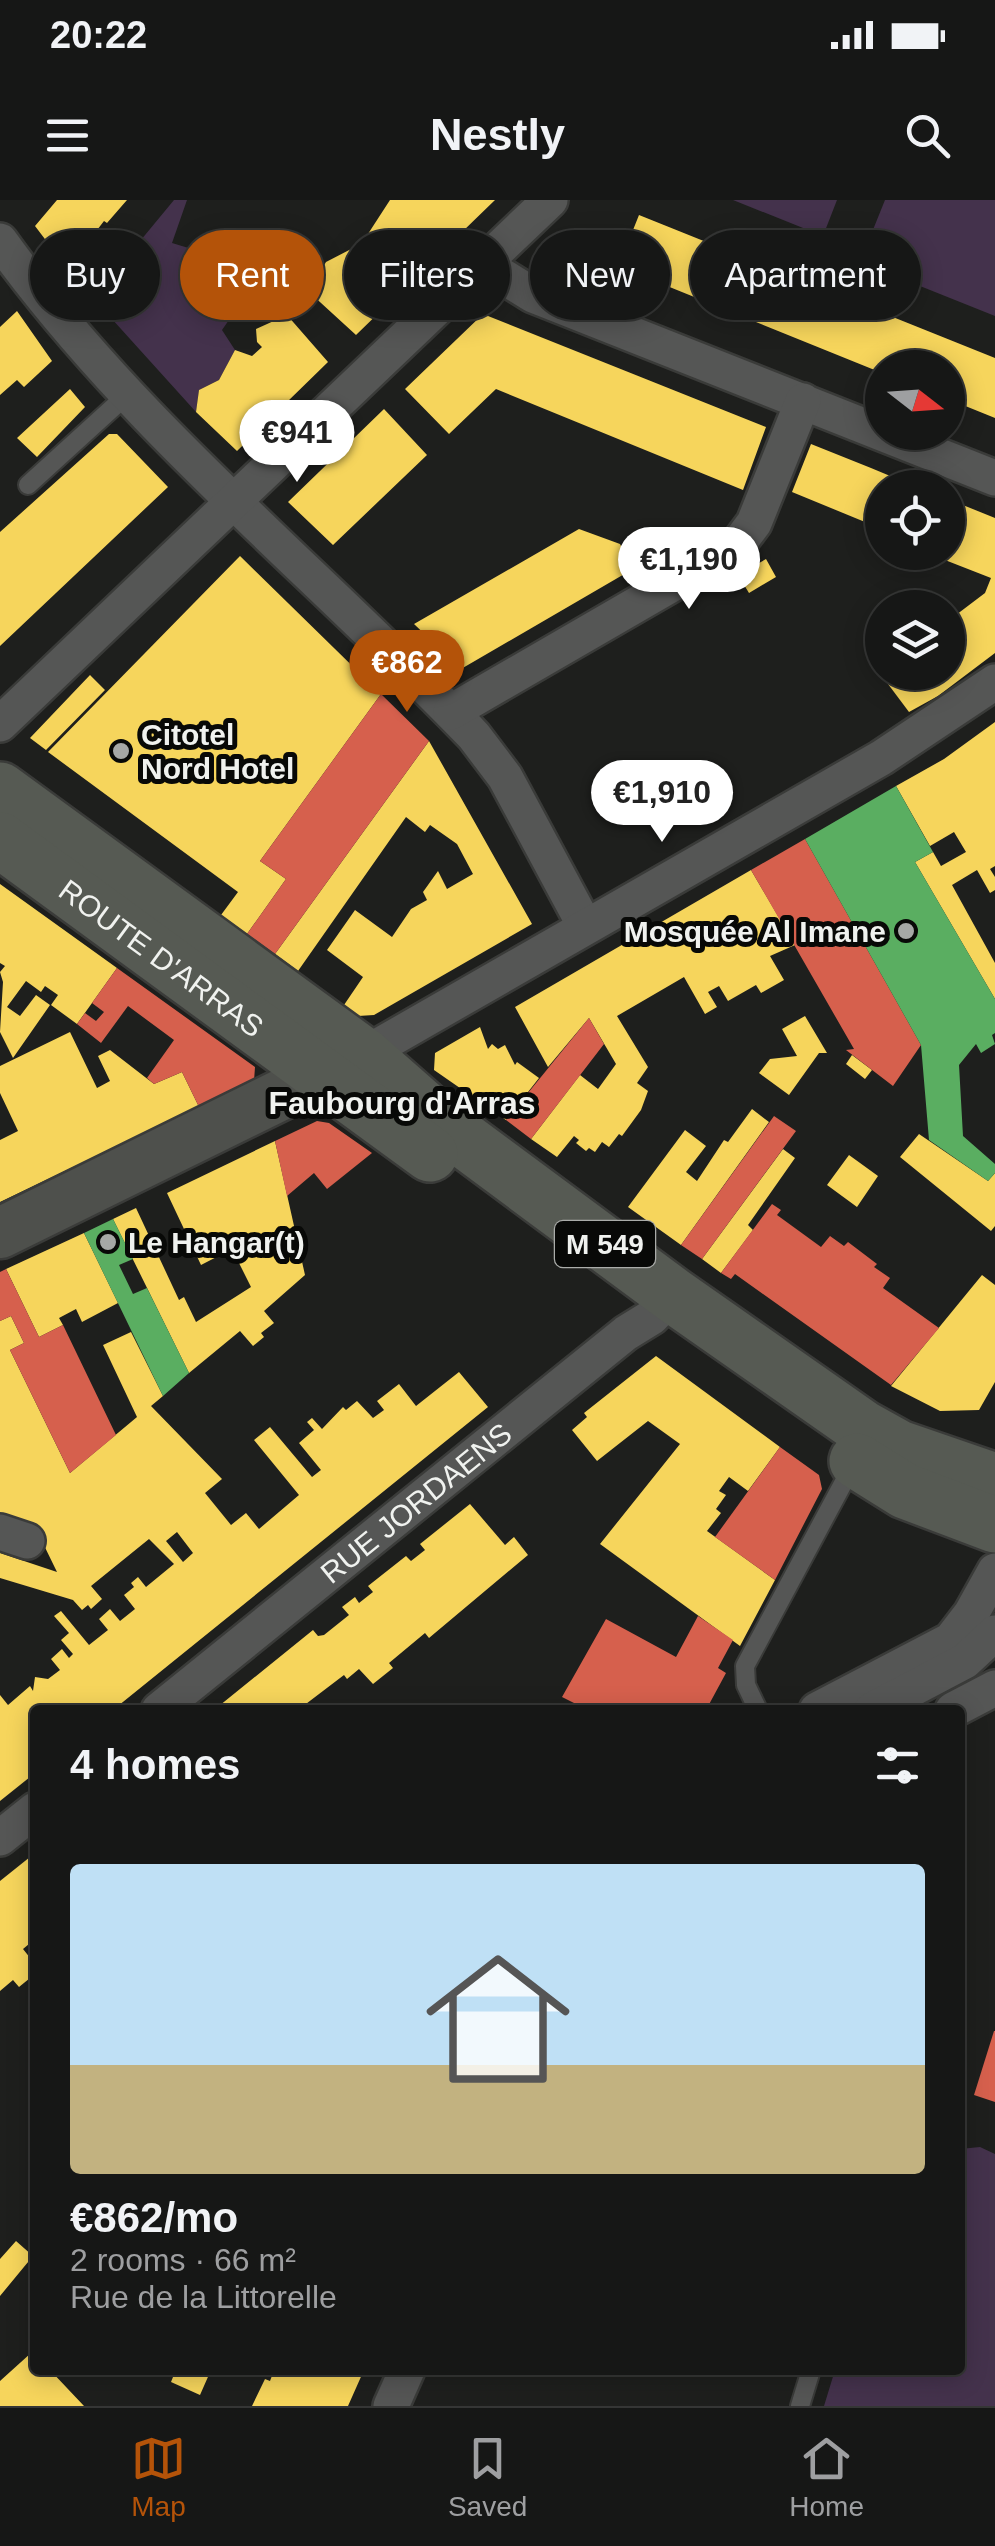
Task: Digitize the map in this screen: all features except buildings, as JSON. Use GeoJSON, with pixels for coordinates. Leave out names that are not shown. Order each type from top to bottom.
{"type":"FeatureCollection","features":[{"type":"Feature","properties":{"kind":"main road","name":"M 549"},"geometry":{"type":"LineString","coordinates":[[2,807],[346,1063],[437,1120],[856,1460],[905,1491],[995,1526]]}},
{"type":"Feature","properties":{"kind":"main road","name":"M 549"},"geometry":{"type":"LineString","coordinates":[[662,1306],[868,1432],[929,1460],[995,1481]]}},
{"type":"Feature","properties":{"kind":"street"},"geometry":{"type":"LineString","coordinates":[[510,238],[550,200]]}},
{"type":"Feature","properties":{"kind":"street"},"geometry":{"type":"LineString","coordinates":[[0,241],[42,298],[232,501],[451,712],[504,777],[585,926]]}},
{"type":"Feature","properties":{"kind":"street"},"geometry":{"type":"LineString","coordinates":[[510,281],[533,295],[995,478]]}},
{"type":"Feature","properties":{"kind":"street"},"geometry":{"type":"LineString","coordinates":[[0,724],[424,320]]}},
{"type":"Feature","properties":{"kind":"street"},"geometry":{"type":"LineString","coordinates":[[451,712],[736,547],[754,523],[804,401]]}},
{"type":"Feature","properties":{"kind":"street"},"geometry":{"type":"LineString","coordinates":[[0,1233],[346,1063],[881,758],[995,682]]}},
{"type":"Feature","properties":{"kind":"street","name":"RUE JORDAENS"},"geometry":{"type":"LineString","coordinates":[[165,1705],[662,1306]]}},
{"type":"Feature","properties":{"kind":"street"},"geometry":{"type":"LineString","coordinates":[[828,1705],[951,1640],[995,1571]]}},
{"type":"Feature","properties":{"kind":"street"},"geometry":{"type":"LineString","coordinates":[[881,1705],[965,1661],[995,1633]]}},
{"type":"Feature","properties":{"kind":"street"},"geometry":{"type":"LineString","coordinates":[[963,1705],[995,1688]]}},
{"type":"Feature","properties":{"kind":"street"},"geometry":{"type":"LineString","coordinates":[[0,1838],[30,1814]]}},
{"type":"Feature","properties":{"kind":"street"},"geometry":{"type":"LineString","coordinates":[[391,2406],[405,2375]]}},
{"type":"Feature","properties":{"kind":"lane"},"geometry":{"type":"LineString","coordinates":[[28,486],[129,393]]}},
{"type":"Feature","properties":{"kind":"lane"},"geometry":{"type":"LineString","coordinates":[[756,1705],[746,1685],[746,1666],[856,1460]]}},
{"type":"Feature","properties":{"kind":"lane"},"geometry":{"type":"LineString","coordinates":[[800,2406],[809,2375]]}},
{"type":"Feature","properties":{"kind":"shaded area"},"geometry":{"type":"Polygon","coordinates":[[[174,200],[187,200],[172,243],[180,245],[180,320],[229,320],[222,330],[235,350],[219,380],[199,390],[196,412],[113,320],[160,320],[160,230],[149,230],[174,200]]]}},
{"type":"Feature","properties":{"kind":"shaded area"},"geometry":{"type":"Polygon","coordinates":[[[733,200],[837,200],[825,230],[808,230],[733,200]]]}},
{"type":"Feature","properties":{"kind":"shaded area"},"geometry":{"type":"Polygon","coordinates":[[[885,200],[995,200],[995,316],[921,286],[921,230],[873,230],[885,200]]]}},
{"type":"Feature","properties":{"kind":"shaded area"},"geometry":{"type":"Polygon","coordinates":[[[980,2147],[995,2154],[995,2406],[824,2406],[833,2375],[965,2375],[965,2148],[980,2147]]]}},
{"type":"Feature","properties":{"kind":"place","name":"Citotel Nord Hotel"},"geometry":{"type":"Point","coordinates":[121,751]}},
{"type":"Feature","properties":{"kind":"place","name":"Mosquée Al Imane"},"geometry":{"type":"Point","coordinates":[906,931]}},
{"type":"Feature","properties":{"kind":"place","name":"Le Hangar(t)"},"geometry":{"type":"Point","coordinates":[108,1242]}},
{"type":"Feature","properties":{"kind":"district","name":"Faubourg d'Arras"},"geometry":{"type":"Point","coordinates":[402,1103]}}]}
